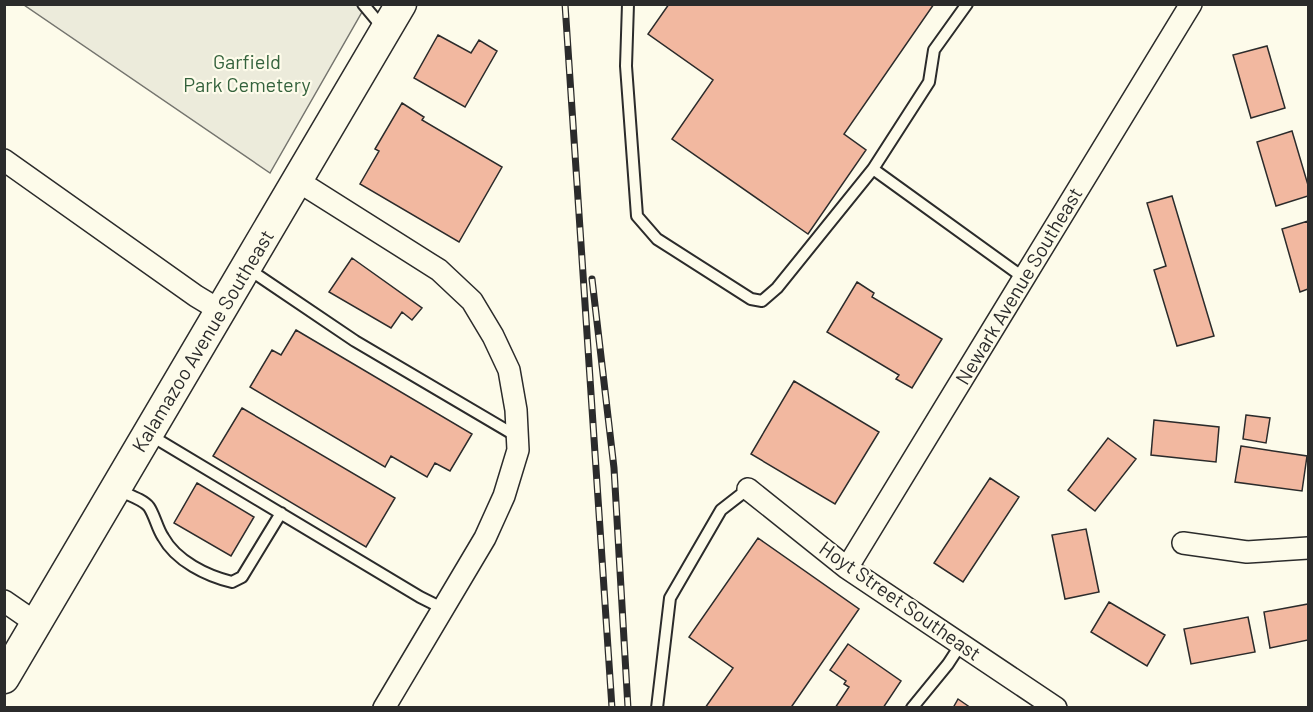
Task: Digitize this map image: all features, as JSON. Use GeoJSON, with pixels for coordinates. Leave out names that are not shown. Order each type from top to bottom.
{"type":"FeatureCollection","features":[{"type":"Feature","properties":{"kind":"main road","name":"Kalamazoo Avenue Southeast"},"geometry":{"type":"LineString","coordinates":[[4,678],[401,4]]}},
{"type":"Feature","properties":{"kind":"street","name":"Newark Avenue Southeast"},"geometry":{"type":"LineString","coordinates":[[847,568],[1191,4]]}},
{"type":"Feature","properties":{"kind":"street"},"geometry":{"type":"LineString","coordinates":[[4,160],[196,296],[221,310]]}},
{"type":"Feature","properties":{"kind":"street"},"geometry":{"type":"LineString","coordinates":[[298,181],[440,270],[472,301],[493,336],[509,370],[516,410],[518,450],[504,496],[485,538],[384,708]]}},
{"type":"Feature","properties":{"kind":"street","name":"Hoyt Street Southeast"},"geometry":{"type":"LineString","coordinates":[[748,489],[847,568],[1056,708]]}},
{"type":"Feature","properties":{"kind":"street"},"geometry":{"type":"LineString","coordinates":[[1183,543],[1247,552],[1308,548]]}},
{"type":"Feature","properties":{"kind":"street"},"geometry":{"type":"LineString","coordinates":[[4,601],[36,624]]}},
{"type":"Feature","properties":{"kind":"lane"},"geometry":{"type":"LineString","coordinates":[[363,4],[385,31]]}},
{"type":"Feature","properties":{"kind":"lane"},"geometry":{"type":"LineString","coordinates":[[627,4],[626,66],[637,216],[657,239],[751,299],[762,301],[777,288],[873,169],[929,82],[934,50],[967,4]]}},
{"type":"Feature","properties":{"kind":"lane"},"geometry":{"type":"LineString","coordinates":[[873,169],[1024,278]]}},
{"type":"Feature","properties":{"kind":"lane"},"geometry":{"type":"LineString","coordinates":[[246,268],[355,341],[518,437]]}},
{"type":"Feature","properties":{"kind":"lane"},"geometry":{"type":"LineString","coordinates":[[148,434],[444,609]]}},
{"type":"Feature","properties":{"kind":"lane"},"geometry":{"type":"LineString","coordinates":[[116,489],[148,505],[170,548],[213,578],[232,582],[242,577],[281,513]]}},
{"type":"Feature","properties":{"kind":"lane"},"geometry":{"type":"LineString","coordinates":[[657,708],[670,598],[721,510],[748,489]]}},
{"type":"Feature","properties":{"kind":"lane"},"geometry":{"type":"LineString","coordinates":[[912,708],[962,644]]}},
{"type":"Feature","properties":{"kind":"green space","name":"Garfield Park Cemetery"},"geometry":{"type":"Polygon","coordinates":[[[24,5],[366,5],[270,173],[24,5]]]}},
{"type":"Feature","properties":{"kind":"building"},"geometry":{"type":"Polygon","coordinates":[[[669,4],[934,4],[844,134],[866,150],[808,234],[672,139],[713,80],[648,34],[669,4]]]}},
{"type":"Feature","properties":{"kind":"building"},"geometry":{"type":"Polygon","coordinates":[[[438,35],[471,53],[479,40],[497,51],[465,107],[414,78],[438,35]]]}},
{"type":"Feature","properties":{"kind":"building"},"geometry":{"type":"Polygon","coordinates":[[[1267,46],[1285,108],[1251,118],[1233,55],[1267,46]]]}},
{"type":"Feature","properties":{"kind":"building"},"geometry":{"type":"Polygon","coordinates":[[[402,103],[424,117],[422,120],[502,167],[459,242],[360,184],[379,151],[375,149],[402,103]]]}},
{"type":"Feature","properties":{"kind":"building"},"geometry":{"type":"Polygon","coordinates":[[[1292,131],[1308,185],[1308,196],[1276,206],[1257,142],[1292,131]]]}},
{"type":"Feature","properties":{"kind":"building"},"geometry":{"type":"Polygon","coordinates":[[[1172,196],[1214,336],[1177,346],[1154,270],[1166,266],[1147,203],[1172,196]]]}},
{"type":"Feature","properties":{"kind":"building"},"geometry":{"type":"Polygon","coordinates":[[[1308,221],[1308,289],[1300,292],[1282,229],[1308,221]]]}},
{"type":"Feature","properties":{"kind":"building"},"geometry":{"type":"Polygon","coordinates":[[[352,258],[422,308],[412,320],[402,312],[391,328],[329,292],[352,258]]]}},
{"type":"Feature","properties":{"kind":"building"},"geometry":{"type":"Polygon","coordinates":[[[857,282],[874,293],[872,297],[942,339],[912,388],[896,379],[899,375],[827,332],[857,282]]]}},
{"type":"Feature","properties":{"kind":"building"},"geometry":{"type":"Polygon","coordinates":[[[296,330],[472,434],[450,471],[435,463],[427,477],[391,456],[385,467],[250,387],[272,350],[281,355],[296,330]]]}},
{"type":"Feature","properties":{"kind":"building"},"geometry":{"type":"Polygon","coordinates":[[[794,381],[879,432],[835,504],[751,454],[794,381]]]}},
{"type":"Feature","properties":{"kind":"building"},"geometry":{"type":"Polygon","coordinates":[[[242,408],[395,498],[366,547],[213,456],[242,408]]]}},
{"type":"Feature","properties":{"kind":"building"},"geometry":{"type":"Polygon","coordinates":[[[1246,415],[1270,418],[1266,443],[1243,439],[1246,415]]]}},
{"type":"Feature","properties":{"kind":"building"},"geometry":{"type":"Polygon","coordinates":[[[1154,420],[1219,427],[1216,462],[1151,455],[1154,420]]]}},
{"type":"Feature","properties":{"kind":"building"},"geometry":{"type":"Polygon","coordinates":[[[1108,438],[1136,459],[1095,511],[1068,490],[1108,438]]]}},
{"type":"Feature","properties":{"kind":"building"},"geometry":{"type":"Polygon","coordinates":[[[1241,446],[1307,456],[1302,491],[1235,482],[1241,446]]]}},
{"type":"Feature","properties":{"kind":"building"},"geometry":{"type":"Polygon","coordinates":[[[990,478],[1019,497],[963,582],[934,563],[990,478]]]}},
{"type":"Feature","properties":{"kind":"building"},"geometry":{"type":"Polygon","coordinates":[[[197,483],[254,517],[231,556],[174,523],[197,483]]]}},
{"type":"Feature","properties":{"kind":"building"},"geometry":{"type":"Polygon","coordinates":[[[1086,529],[1099,592],[1065,599],[1052,535],[1086,529]]]}},
{"type":"Feature","properties":{"kind":"building"},"geometry":{"type":"Polygon","coordinates":[[[758,538],[859,609],[792,706],[794,708],[705,708],[733,668],[689,637],[758,538]]]}},
{"type":"Feature","properties":{"kind":"building"},"geometry":{"type":"Polygon","coordinates":[[[1109,602],[1165,635],[1147,666],[1091,632],[1109,602]]]}},
{"type":"Feature","properties":{"kind":"building"},"geometry":{"type":"Polygon","coordinates":[[[1308,604],[1308,640],[1270,648],[1264,612],[1308,604]]]}},
{"type":"Feature","properties":{"kind":"building"},"geometry":{"type":"Polygon","coordinates":[[[1248,617],[1255,652],[1191,664],[1184,629],[1248,617]]]}},
{"type":"Feature","properties":{"kind":"building"},"geometry":{"type":"Polygon","coordinates":[[[848,644],[901,681],[883,708],[835,708],[849,687],[844,684],[846,681],[830,670],[848,644]]]}},
{"type":"Feature","properties":{"kind":"building"},"geometry":{"type":"Polygon","coordinates":[[[958,699],[971,708],[953,708],[958,699]]]}},
{"type":"Feature","properties":{"kind":"railway"},"geometry":{"type":"LineString","coordinates":[[565,4],[612,708]]}},
{"type":"Feature","properties":{"kind":"railway"},"geometry":{"type":"LineString","coordinates":[[592,279],[614,468],[628,708]]}}]}
